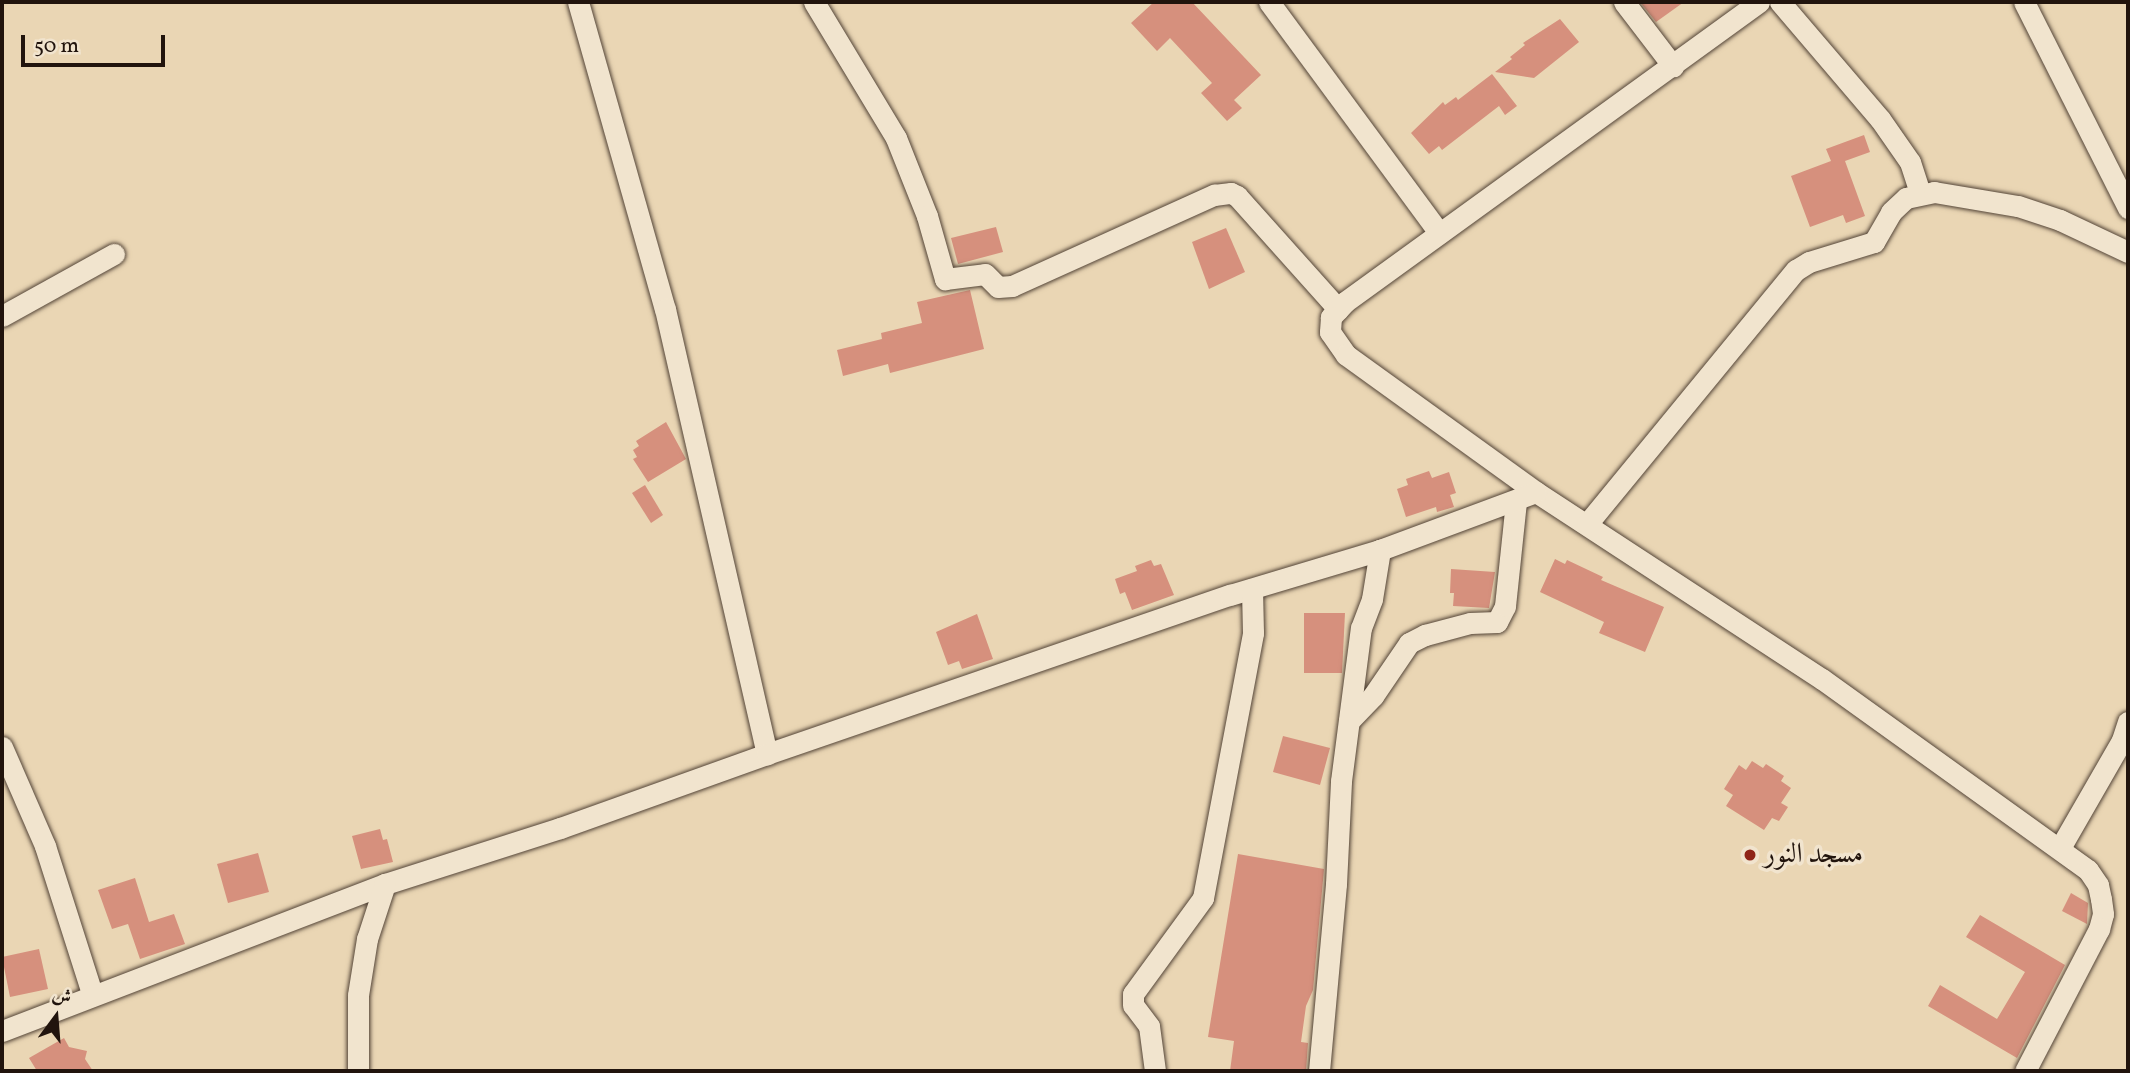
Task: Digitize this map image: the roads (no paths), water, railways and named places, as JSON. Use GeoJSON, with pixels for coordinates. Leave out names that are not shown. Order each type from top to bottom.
{"type":"FeatureCollection","features":[{"type":"Feature","properties":{"kind":"street"},"geometry":{"type":"LineString","coordinates":[[578,2],[665,309],[766,754]]}},
{"type":"Feature","properties":{"kind":"street"},"geometry":{"type":"LineString","coordinates":[[814,2],[896,138],[927,216],[945,279],[985,274],[998,287],[1012,286],[1214,195],[1231,193],[1237,196],[1338,309]]}},
{"type":"Feature","properties":{"kind":"street"},"geometry":{"type":"LineString","coordinates":[[1269,2],[1439,233]]}},
{"type":"Feature","properties":{"kind":"street"},"geometry":{"type":"LineString","coordinates":[[1625,2],[1673,66]]}},
{"type":"Feature","properties":{"kind":"street"},"geometry":{"type":"LineString","coordinates":[[1759,2],[1338,309],[1331,317],[1329,332],[1346,355],[1536,492],[1822,679],[2088,870],[2098,885],[2103,914],[2099,929],[2025,1071]]}},
{"type":"Feature","properties":{"kind":"street"},"geometry":{"type":"LineString","coordinates":[[1780,2],[1880,119],[1910,162],[1920,193]]}},
{"type":"Feature","properties":{"kind":"street"},"geometry":{"type":"LineString","coordinates":[[2024,2],[2128,208]]}},
{"type":"Feature","properties":{"kind":"street"},"geometry":{"type":"LineString","coordinates":[[1587,524],[1796,270],[1809,262],[1874,242],[1897,205],[1920,193],[1971,197],[2039,211],[2128,252]]}},
{"type":"Feature","properties":{"kind":"street"},"geometry":{"type":"LineString","coordinates":[[2,316],[114,254]]}},
{"type":"Feature","properties":{"kind":"street"},"geometry":{"type":"LineString","coordinates":[[2,1031],[385,884],[560,828],[766,754],[1252,589],[1380,550],[1516,502],[1536,492]]}},
{"type":"Feature","properties":{"kind":"street"},"geometry":{"type":"LineString","coordinates":[[1349,720],[1373,695],[1397,656],[1409,643],[1425,635],[1470,623],[1497,622],[1505,606],[1516,502]]}},
{"type":"Feature","properties":{"kind":"street"},"geometry":{"type":"LineString","coordinates":[[1319,1071],[1336,884],[1341,781],[1361,628],[1372,599],[1380,550]]}},
{"type":"Feature","properties":{"kind":"street"},"geometry":{"type":"LineString","coordinates":[[1155,1071],[1149,1026],[1133,1005],[1133,994],[1203,898],[1253,633],[1252,589]]}},
{"type":"Feature","properties":{"kind":"street"},"geometry":{"type":"LineString","coordinates":[[2060,848],[2122,740],[2128,722]]}},
{"type":"Feature","properties":{"kind":"street"},"geometry":{"type":"LineString","coordinates":[[2,747],[45,846],[93,996]]}},
{"type":"Feature","properties":{"kind":"street"},"geometry":{"type":"LineString","coordinates":[[358,1071],[358,995],[367,939],[385,884]]}},
{"type":"Feature","properties":{"kind":"place","name":"مسجد النور"},"geometry":{"type":"Point","coordinates":[1750,855]}}]}
